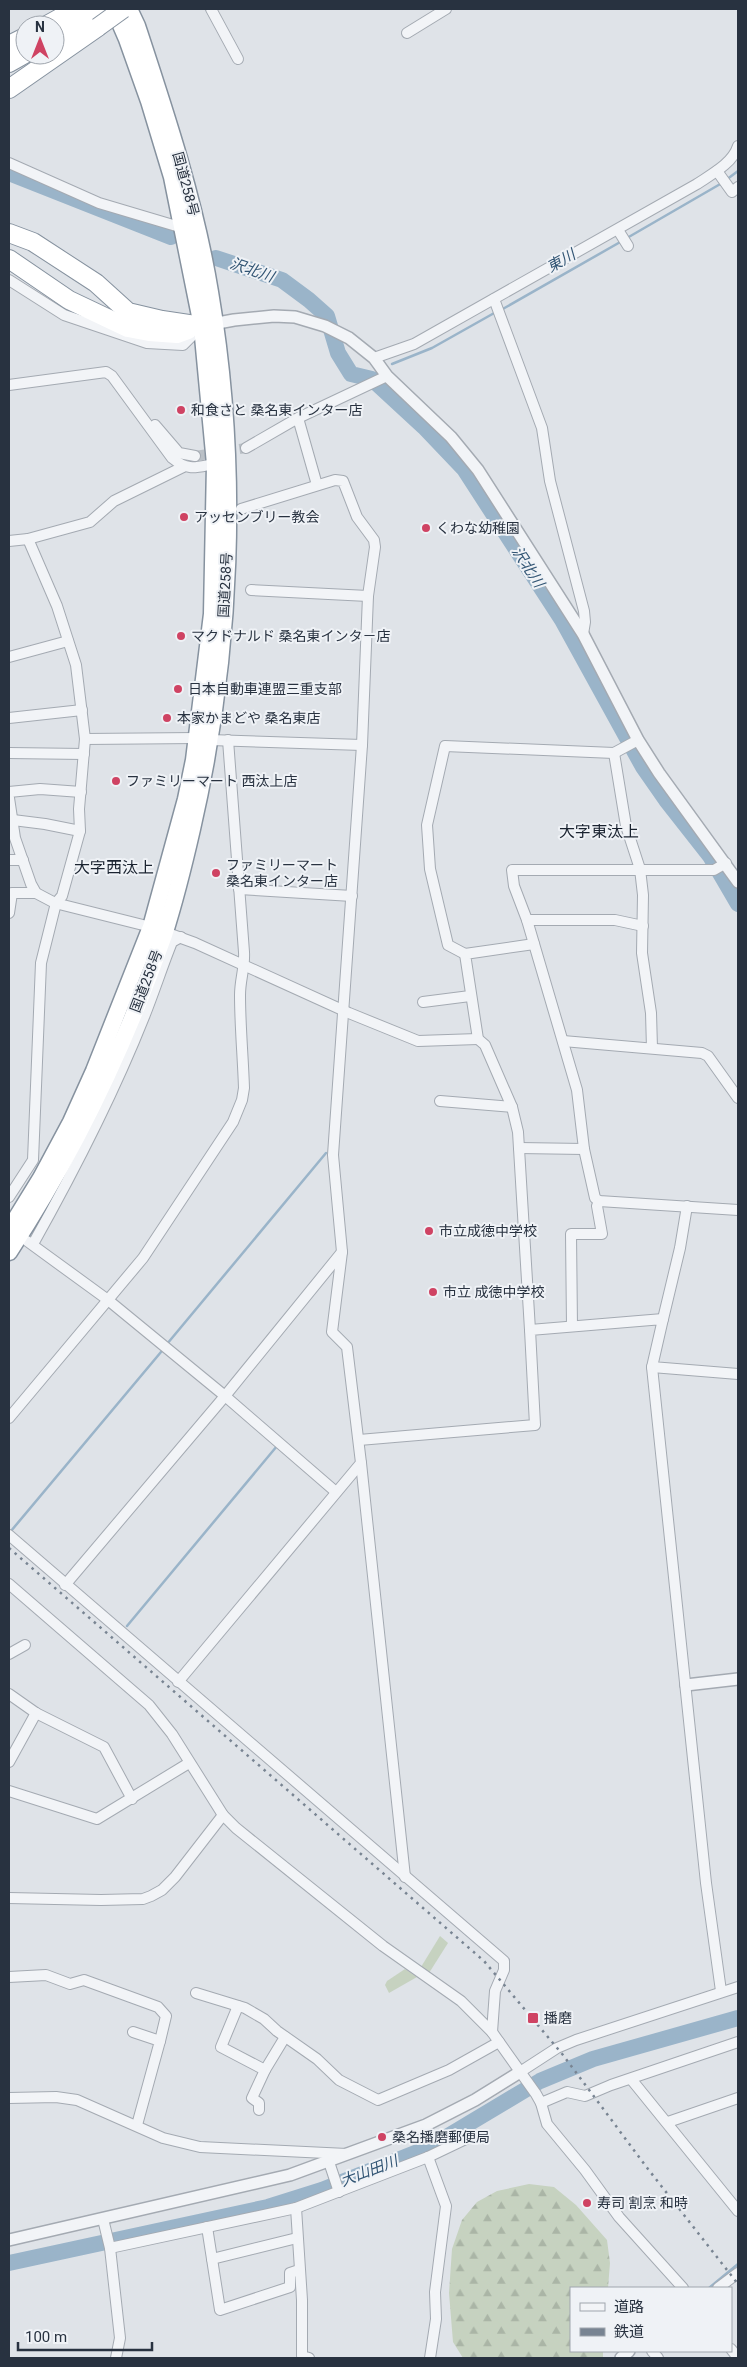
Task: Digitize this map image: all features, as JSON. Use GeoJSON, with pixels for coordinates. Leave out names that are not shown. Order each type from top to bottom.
{"type":"FeatureCollection","features":[{"type":"Feature","properties":{"kind":"highway"},"geometry":{"type":"LineString","coordinates":[[65,15],[76,9]]}},
{"type":"Feature","properties":{"kind":"highway"},"geometry":{"type":"LineString","coordinates":[[65,30],[100,9]]}},
{"type":"Feature","properties":{"kind":"highway","name":"国道258号"},"geometry":{"type":"LineString","coordinates":[[114,9],[149,101],[172,177],[208,324]]}},
{"type":"Feature","properties":{"kind":"highway"},"geometry":{"type":"LineString","coordinates":[[9,89],[123,9]]}},
{"type":"Feature","properties":{"kind":"highway","name":"国道258号"},"geometry":{"type":"LineString","coordinates":[[9,1252],[50,1186],[84,1125],[126,1033],[158,930],[186,856],[203,739],[222,638],[222,463],[198,227],[184,174],[137,26],[129,9]]}},
{"type":"Feature","properties":{"kind":"highway"},"geometry":{"type":"LineString","coordinates":[[9,233],[33,242],[96,284],[128,312],[162,320],[208,324]]}},
{"type":"Feature","properties":{"kind":"highway"},"geometry":{"type":"LineString","coordinates":[[9,259],[69,300],[128,328],[177,334],[208,324]]}},
{"type":"Feature","properties":{"kind":"highway","name":"国道258号"},"geometry":{"type":"LineString","coordinates":[[9,1230],[41,1178],[71,1122],[158,930]]}},
{"type":"Feature","properties":{"kind":"street"},"geometry":{"type":"LineString","coordinates":[[211,9],[238,59]]}},
{"type":"Feature","properties":{"kind":"street"},"geometry":{"type":"LineString","coordinates":[[407,33],[446,9]]}},
{"type":"Feature","properties":{"kind":"street"},"geometry":{"type":"LineString","coordinates":[[374,358],[414,344],[619,231],[717,171],[737,153]]}},
{"type":"Feature","properties":{"kind":"street"},"geometry":{"type":"LineString","coordinates":[[9,163],[99,203],[183,228]]}},
{"type":"Feature","properties":{"kind":"street"},"geometry":{"type":"LineString","coordinates":[[717,171],[735,190]]}},
{"type":"Feature","properties":{"kind":"street"},"geometry":{"type":"LineString","coordinates":[[619,231],[628,246]]}},
{"type":"Feature","properties":{"kind":"street"},"geometry":{"type":"LineString","coordinates":[[9,280],[64,315],[147,343],[183,345],[208,324],[274,316],[295,317],[313,321],[345,336],[374,358],[379,379],[466,453],[583,634],[636,741],[721,866],[738,882]]}},
{"type":"Feature","properties":{"kind":"street"},"geometry":{"type":"LineString","coordinates":[[494,301],[542,428],[550,481],[584,611],[583,634]]}},
{"type":"Feature","properties":{"kind":"street"},"geometry":{"type":"LineString","coordinates":[[9,385],[106,372],[112,376],[172,458],[183,467]]}},
{"type":"Feature","properties":{"kind":"street"},"geometry":{"type":"LineString","coordinates":[[246,448],[298,418],[379,379]]}},
{"type":"Feature","properties":{"kind":"street"},"geometry":{"type":"LineString","coordinates":[[298,418],[317,485]]}},
{"type":"Feature","properties":{"kind":"street"},"geometry":{"type":"LineString","coordinates":[[144,420],[151,420],[179,453],[195,456]]}},
{"type":"Feature","properties":{"kind":"street"},"geometry":{"type":"LineString","coordinates":[[9,541],[28,539],[90,522],[114,501],[183,467],[200,467],[222,463]]}},
{"type":"Feature","properties":{"kind":"street"},"geometry":{"type":"LineString","coordinates":[[240,509],[288,493],[311,489],[317,485],[335,480],[342,481],[357,517],[374,540],[375,546],[368,596],[362,746],[333,1155],[342,1252],[332,1332],[347,1347],[405,1877]]}},
{"type":"Feature","properties":{"kind":"street"},"geometry":{"type":"LineString","coordinates":[[9,1197],[34,1160],[41,963],[56,903],[62,896],[80,831],[79,809],[85,739],[76,665],[57,606],[28,539]]}},
{"type":"Feature","properties":{"kind":"street"},"geometry":{"type":"LineString","coordinates":[[251,590],[368,596]]}},
{"type":"Feature","properties":{"kind":"street"},"geometry":{"type":"LineString","coordinates":[[9,657],[68,642]]}},
{"type":"Feature","properties":{"kind":"street"},"geometry":{"type":"LineString","coordinates":[[9,718],[82,710]]}},
{"type":"Feature","properties":{"kind":"street"},"geometry":{"type":"LineString","coordinates":[[85,739],[203,739],[362,746]]}},
{"type":"Feature","properties":{"kind":"street"},"geometry":{"type":"LineString","coordinates":[[9,1418],[143,1258],[238,1112],[244,1088],[240,993],[241,973],[244,967],[228,740]]}},
{"type":"Feature","properties":{"kind":"street"},"geometry":{"type":"LineString","coordinates":[[534,944],[465,954],[448,945],[430,869],[427,825],[445,746],[614,753],[636,741]]}},
{"type":"Feature","properties":{"kind":"street"},"geometry":{"type":"LineString","coordinates":[[9,753],[84,754]]}},
{"type":"Feature","properties":{"kind":"street"},"geometry":{"type":"LineString","coordinates":[[614,753],[626,826],[640,869],[643,926],[642,953],[651,1013],[652,1048]]}},
{"type":"Feature","properties":{"kind":"street"},"geometry":{"type":"LineString","coordinates":[[9,792],[40,789],[81,792]]}},
{"type":"Feature","properties":{"kind":"street"},"geometry":{"type":"LineString","coordinates":[[9,798],[12,825],[22,860],[36,893]]}},
{"type":"Feature","properties":{"kind":"street"},"geometry":{"type":"LineString","coordinates":[[12,825],[45,824],[80,831]]}},
{"type":"Feature","properties":{"kind":"street"},"geometry":{"type":"LineString","coordinates":[[9,860],[22,860]]}},
{"type":"Feature","properties":{"kind":"street"},"geometry":{"type":"LineString","coordinates":[[721,866],[512,870],[514,886],[527,920],[577,1090],[584,1149],[595,1198],[599,1201],[645,1206],[686,1206],[738,1210]]}},
{"type":"Feature","properties":{"kind":"street"},"geometry":{"type":"LineString","coordinates":[[239,889],[352,896]]}},
{"type":"Feature","properties":{"kind":"street"},"geometry":{"type":"LineString","coordinates":[[9,913],[12,893],[36,893],[56,903],[158,930],[181,938],[418,1041],[478,1039]]}},
{"type":"Feature","properties":{"kind":"street"},"geometry":{"type":"LineString","coordinates":[[527,920],[615,920],[643,926]]}},
{"type":"Feature","properties":{"kind":"street"},"geometry":{"type":"LineString","coordinates":[[181,938],[172,942],[143,1018],[64,1189],[30,1243],[108,1300],[225,1396],[336,1492]]}},
{"type":"Feature","properties":{"kind":"street"},"geometry":{"type":"LineString","coordinates":[[358,1440],[535,1426],[518,1132],[512,1107],[485,1045],[478,1039],[465,954]]}},
{"type":"Feature","properties":{"kind":"street"},"geometry":{"type":"LineString","coordinates":[[423,1002],[470,996]]}},
{"type":"Feature","properties":{"kind":"street"},"geometry":{"type":"LineString","coordinates":[[563,1041],[702,1053],[708,1056],[738,1098]]}},
{"type":"Feature","properties":{"kind":"street"},"geometry":{"type":"LineString","coordinates":[[440,1101],[512,1107]]}},
{"type":"Feature","properties":{"kind":"street"},"geometry":{"type":"LineString","coordinates":[[518,1148],[584,1149]]}},
{"type":"Feature","properties":{"kind":"street"},"geometry":{"type":"LineString","coordinates":[[572,1326],[571,1234],[602,1234],[597,1206],[599,1201]]}},
{"type":"Feature","properties":{"kind":"street"},"geometry":{"type":"LineString","coordinates":[[686,1206],[680,1248],[652,1367],[706,1884],[721,1992]]}},
{"type":"Feature","properties":{"kind":"street"},"geometry":{"type":"LineString","coordinates":[[65,1585],[225,1396],[342,1252]]}},
{"type":"Feature","properties":{"kind":"street"},"geometry":{"type":"LineString","coordinates":[[530,1330],[662,1319]]}},
{"type":"Feature","properties":{"kind":"street"},"geometry":{"type":"LineString","coordinates":[[652,1367],[738,1374]]}},
{"type":"Feature","properties":{"kind":"street"},"geometry":{"type":"LineString","coordinates":[[178,1682],[361,1463]]}},
{"type":"Feature","properties":{"kind":"street"},"geometry":{"type":"LineString","coordinates":[[9,1535],[504,1961],[504,1970],[495,1991],[492,2032]]}},
{"type":"Feature","properties":{"kind":"street"},"geometry":{"type":"LineString","coordinates":[[9,1584],[149,1704],[172,1734],[224,1815],[266,1853],[288,1868],[383,1946],[461,2001],[492,2032],[539,2098],[547,2124],[585,2170],[619,2217],[682,2287]]}},
{"type":"Feature","properties":{"kind":"street"},"geometry":{"type":"LineString","coordinates":[[9,1654],[25,1645]]}},
{"type":"Feature","properties":{"kind":"street"},"geometry":{"type":"LineString","coordinates":[[686,1685],[738,1679]]}},
{"type":"Feature","properties":{"kind":"street"},"geometry":{"type":"LineString","coordinates":[[9,1694],[36,1713],[104,1748],[132,1799]]}},
{"type":"Feature","properties":{"kind":"street"},"geometry":{"type":"LineString","coordinates":[[9,1762],[36,1713]]}},
{"type":"Feature","properties":{"kind":"street"},"geometry":{"type":"LineString","coordinates":[[9,1792],[97,1819],[189,1763]]}},
{"type":"Feature","properties":{"kind":"street"},"geometry":{"type":"LineString","coordinates":[[9,1898],[128,1900],[152,1896],[162,1890],[174,1877],[224,1815]]}},
{"type":"Feature","properties":{"kind":"street"},"geometry":{"type":"LineString","coordinates":[[9,1977],[46,1975],[70,1984],[84,1980],[158,2007],[166,2016],[137,2125]]}},
{"type":"Feature","properties":{"kind":"street"},"geometry":{"type":"LineString","coordinates":[[9,2240],[104,2222],[330,2165],[350,2154],[426,2125],[475,2100],[522,2073],[558,2048],[576,2040],[738,1987]]}},
{"type":"Feature","properties":{"kind":"street"},"geometry":{"type":"LineString","coordinates":[[196,1993],[238,2006],[264,2019],[317,2059],[339,2080],[378,2100],[449,2070],[499,2042]]}},
{"type":"Feature","properties":{"kind":"street"},"geometry":{"type":"LineString","coordinates":[[238,2006],[221,2047],[265,2070]]}},
{"type":"Feature","properties":{"kind":"street"},"geometry":{"type":"LineString","coordinates":[[133,2032],[160,2041]]}},
{"type":"Feature","properties":{"kind":"street"},"geometry":{"type":"LineString","coordinates":[[259,2110],[258,2103],[252,2098],[265,2070],[285,2036]]}},
{"type":"Feature","properties":{"kind":"street"},"geometry":{"type":"LineString","coordinates":[[539,2098],[567,2092],[585,2096],[738,2042]]}},
{"type":"Feature","properties":{"kind":"street"},"geometry":{"type":"LineString","coordinates":[[631,2079],[668,2122],[738,2211]]}},
{"type":"Feature","properties":{"kind":"street"},"geometry":{"type":"LineString","coordinates":[[9,2098],[56,2097],[77,2100],[163,2138],[200,2147],[350,2154]]}},
{"type":"Feature","properties":{"kind":"street"},"geometry":{"type":"LineString","coordinates":[[668,2122],[738,2098]]}},
{"type":"Feature","properties":{"kind":"street"},"geometry":{"type":"LineString","coordinates":[[109,2247],[296,2208],[338,2190],[428,2157],[474,2136]]}},
{"type":"Feature","properties":{"kind":"street"},"geometry":{"type":"LineString","coordinates":[[428,2157],[446,2206],[435,2292],[436,2319],[430,2358]]}},
{"type":"Feature","properties":{"kind":"street"},"geometry":{"type":"LineString","coordinates":[[330,2165],[338,2190]]}},
{"type":"Feature","properties":{"kind":"street"},"geometry":{"type":"LineString","coordinates":[[296,2208],[302,2300],[301,2357]]}},
{"type":"Feature","properties":{"kind":"street"},"geometry":{"type":"LineString","coordinates":[[104,2222],[109,2247],[120,2338],[116,2358]]}},
{"type":"Feature","properties":{"kind":"street"},"geometry":{"type":"LineString","coordinates":[[207,2228],[220,2310],[290,2287],[290,2273],[299,2270]]}},
{"type":"Feature","properties":{"kind":"street"},"geometry":{"type":"LineString","coordinates":[[212,2260],[297,2238]]}},
{"type":"Feature","properties":{"kind":"street"},"geometry":{"type":"LineString","coordinates":[[719,2287],[738,2273]]}},
{"type":"Feature","properties":{"kind":"green space"},"geometry":{"type":"Polygon","coordinates":[[[440,1936],[448,1943],[429,1973],[421,1967],[440,1936]]]}},
{"type":"Feature","properties":{"kind":"green space"},"geometry":{"type":"Polygon","coordinates":[[[405,1969],[417,1977],[389,1993],[385,1985],[387,1981],[405,1969]]]}},
{"type":"Feature","properties":{"kind":"green space"},"geometry":{"type":"Polygon","coordinates":[[[529,2184],[554,2187],[576,2205],[607,2240],[610,2263],[608,2287],[570,2287],[570,2352],[603,2352],[603,2358],[463,2358],[453,2342],[449,2293],[452,2249],[462,2220],[477,2202],[497,2191],[529,2184]]]}},
{"type":"Feature","properties":{"kind":"waterway","name":"東川"},"geometry":{"type":"LineString","coordinates":[[726,180],[738,171]]}},
{"type":"Feature","properties":{"kind":"waterway","name":"沢北川"},"geometry":{"type":"LineString","coordinates":[[9,173],[171,237]]}},
{"type":"Feature","properties":{"kind":"waterway","name":"東川"},"geometry":{"type":"LineString","coordinates":[[627,238],[722,183]]}},
{"type":"Feature","properties":{"kind":"waterway","name":"東川"},"geometry":{"type":"LineString","coordinates":[[501,310],[622,241]]}},
{"type":"Feature","properties":{"kind":"waterway","name":"沢北川"},"geometry":{"type":"LineString","coordinates":[[216,258],[282,280],[309,300],[327,316],[338,353],[351,374],[372,379],[424,427],[464,469],[562,620],[643,767],[710,856],[738,904]]}},
{"type":"Feature","properties":{"kind":"waterway","name":"東川"},"geometry":{"type":"LineString","coordinates":[[392,364],[432,348],[496,312]]}},
{"type":"Feature","properties":{"kind":"waterway","name":"東川"},"geometry":{"type":"LineString","coordinates":[[338,353],[344,354],[355,369],[365,372]]}},
{"type":"Feature","properties":{"kind":"waterway"},"geometry":{"type":"LineString","coordinates":[[167,1344],[326,1153]]}},
{"type":"Feature","properties":{"kind":"waterway"},"geometry":{"type":"LineString","coordinates":[[11,1531],[161,1352]]}},
{"type":"Feature","properties":{"kind":"waterway"},"geometry":{"type":"LineString","coordinates":[[127,1626],[277,1446]]}},
{"type":"Feature","properties":{"kind":"waterway","name":"大山田川"},"geometry":{"type":"LineString","coordinates":[[9,2263],[268,2207],[322,2190],[428,2148],[540,2081],[593,2059],[738,2018]]}},
{"type":"Feature","properties":{"kind":"waterway"},"geometry":{"type":"LineString","coordinates":[[710,2287],[738,2264]]}},
{"type":"Feature","properties":{"kind":"tunnel"},"geometry":{"type":"LineString","coordinates":[[195,456],[246,448]]}},
{"type":"Feature","properties":{"kind":"railway"},"geometry":{"type":"LineString","coordinates":[[9,1548],[484,1961],[563,2055],[648,2169],[738,2284]]}},
{"type":"Feature","properties":{"kind":"place","name":"和食さと 桑名東インター店"},"geometry":{"type":"Point","coordinates":[181,410]}},
{"type":"Feature","properties":{"kind":"place","name":"アッセンブリー教会"},"geometry":{"type":"Point","coordinates":[184,517]}},
{"type":"Feature","properties":{"kind":"place","name":"くわな幼稚園"},"geometry":{"type":"Point","coordinates":[426,528]}},
{"type":"Feature","properties":{"kind":"place","name":"マクドナルド 桑名東インタ－店"},"geometry":{"type":"Point","coordinates":[181,636]}},
{"type":"Feature","properties":{"kind":"place","name":"日本自動車連盟三重支部"},"geometry":{"type":"Point","coordinates":[178,689]}},
{"type":"Feature","properties":{"kind":"place","name":"本家かまどや 桑名東店"},"geometry":{"type":"Point","coordinates":[167,718]}},
{"type":"Feature","properties":{"kind":"place","name":"ファミリーマート 西汰上店"},"geometry":{"type":"Point","coordinates":[116,781]}},
{"type":"Feature","properties":{"kind":"place","name":"ファミリーマート 桑名東インター店"},"geometry":{"type":"Point","coordinates":[216,873]}},
{"type":"Feature","properties":{"kind":"place","name":"市立成徳中学校"},"geometry":{"type":"Point","coordinates":[429,1231]}},
{"type":"Feature","properties":{"kind":"place","name":"市立 成徳中学校"},"geometry":{"type":"Point","coordinates":[433,1292]}},
{"type":"Feature","properties":{"kind":"place","name":"播磨"},"geometry":{"type":"Point","coordinates":[533,2018]}},
{"type":"Feature","properties":{"kind":"place","name":"桑名播磨郵便局"},"geometry":{"type":"Point","coordinates":[382,2137]}},
{"type":"Feature","properties":{"kind":"place","name":"寿司 割烹 和時"},"geometry":{"type":"Point","coordinates":[587,2203]}},
{"type":"Feature","properties":{"kind":"district","name":"大字東汰上"},"geometry":{"type":"Point","coordinates":[599,831]}},
{"type":"Feature","properties":{"kind":"district","name":"大字西汰上"},"geometry":{"type":"Point","coordinates":[114,867]}}]}
